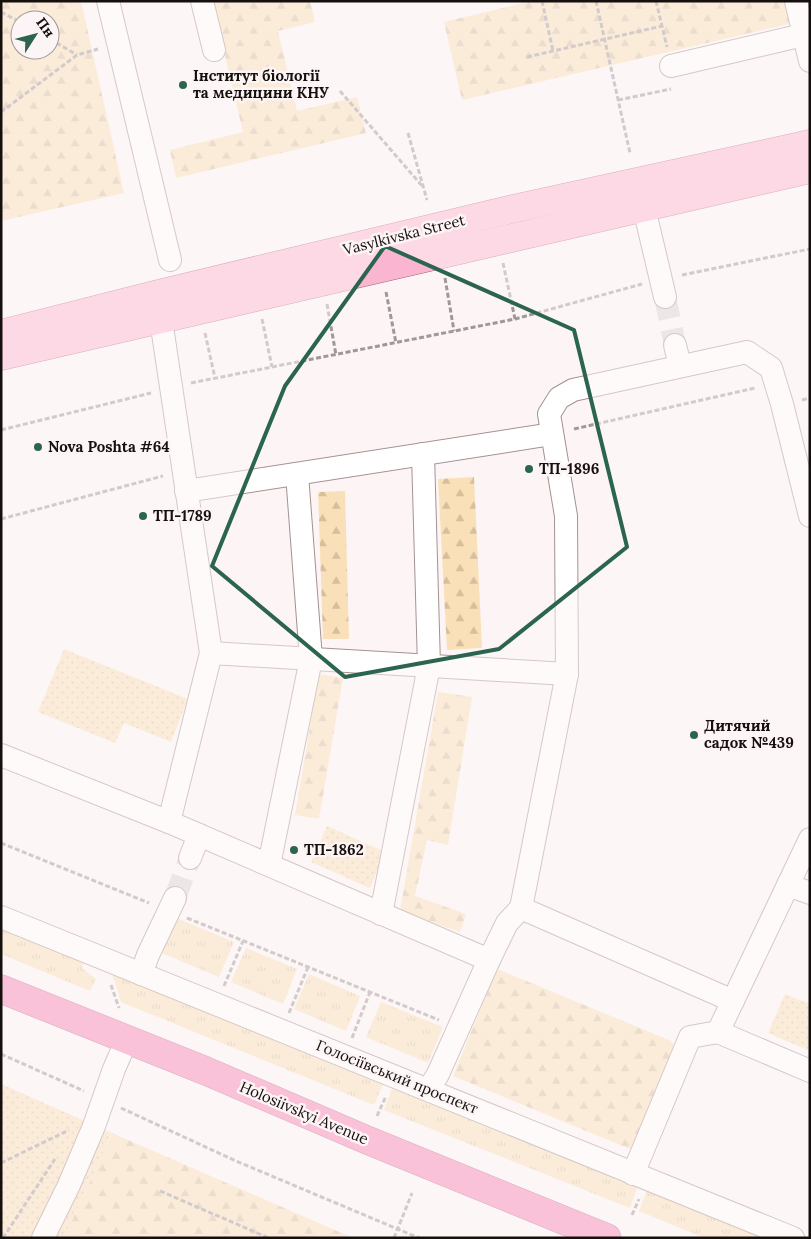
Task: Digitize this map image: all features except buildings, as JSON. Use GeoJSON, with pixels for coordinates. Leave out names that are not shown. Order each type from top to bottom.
{"type":"FeatureCollection","features":[{"type":"Feature","properties":{"kind":"highway","name":"Holosiivskyi Avenue"},"geometry":{"type":"LineString","coordinates":[[1,988],[607,1238]]}},
{"type":"Feature","properties":{"kind":"main road","name":"Vasylkivska Street"},"geometry":{"type":"LineString","coordinates":[[1,334],[150,296],[508,210],[810,144]]}},
{"type":"Feature","properties":{"kind":"main road","name":"Vasylkivska Street"},"geometry":{"type":"LineString","coordinates":[[1,356],[810,169]]}},
{"type":"Feature","properties":{"kind":"street"},"geometry":{"type":"LineString","coordinates":[[108,1],[170,260]]}},
{"type":"Feature","properties":{"kind":"street"},"geometry":{"type":"LineString","coordinates":[[202,1],[214,50]]}},
{"type":"Feature","properties":{"kind":"street"},"geometry":{"type":"LineString","coordinates":[[796,1],[810,61]]}},
{"type":"Feature","properties":{"kind":"street"},"geometry":{"type":"LineString","coordinates":[[671,66],[804,35]]}},
{"type":"Feature","properties":{"kind":"street"},"geometry":{"type":"LineString","coordinates":[[644,208],[663,288]]}},
{"type":"Feature","properties":{"kind":"street"},"geometry":{"type":"LineString","coordinates":[[160,320],[211,653],[169,822]]}},
{"type":"Feature","properties":{"kind":"street"},"geometry":{"type":"LineString","coordinates":[[429,1090],[507,923],[521,908],[567,674],[566,516],[549,414],[559,398],[572,390],[678,356],[747,352],[771,368],[810,516]]}},
{"type":"Feature","properties":{"kind":"street"},"geometry":{"type":"LineString","coordinates":[[185,481],[297,474],[552,434]]}},
{"type":"Feature","properties":{"kind":"street"},"geometry":{"type":"LineString","coordinates":[[381,914],[429,666],[423,454]]}},
{"type":"Feature","properties":{"kind":"street"},"geometry":{"type":"LineString","coordinates":[[269,865],[311,659],[297,474]]}},
{"type":"Feature","properties":{"kind":"street"},"geometry":{"type":"LineString","coordinates":[[211,653],[567,674]]}},
{"type":"Feature","properties":{"kind":"street"},"geometry":{"type":"LineString","coordinates":[[1,755],[169,822],[489,960]]}},
{"type":"Feature","properties":{"kind":"street"},"geometry":{"type":"LineString","coordinates":[[190,858],[198,835]]}},
{"type":"Feature","properties":{"kind":"street"},"geometry":{"type":"LineString","coordinates":[[718,1032],[810,839]]}},
{"type":"Feature","properties":{"kind":"street"},"geometry":{"type":"LineString","coordinates":[[788,884],[810,893]]}},
{"type":"Feature","properties":{"kind":"street"},"geometry":{"type":"LineString","coordinates":[[141,974],[172,904]]}},
{"type":"Feature","properties":{"kind":"street"},"geometry":{"type":"LineString","coordinates":[[521,908],[733,1001]]}},
{"type":"Feature","properties":{"kind":"street","name":"Голосіївський проспект"},"geometry":{"type":"LineString","coordinates":[[1,917],[792,1238]]}},
{"type":"Feature","properties":{"kind":"street"},"geometry":{"type":"LineString","coordinates":[[633,1174],[690,1037],[718,1032],[810,1071]]}},
{"type":"Feature","properties":{"kind":"street"},"geometry":{"type":"LineString","coordinates":[[43,1238],[69,1185],[94,1126],[114,1069],[128,1039]]}},
{"type":"Feature","properties":{"kind":"path"},"geometry":{"type":"LineString","coordinates":[[542,1],[553,51]]}},
{"type":"Feature","properties":{"kind":"path"},"geometry":{"type":"LineString","coordinates":[[596,1],[630,153]]}},
{"type":"Feature","properties":{"kind":"path"},"geometry":{"type":"LineString","coordinates":[[618,100],[676,88],[656,1]]}},
{"type":"Feature","properties":{"kind":"path"},"geometry":{"type":"LineString","coordinates":[[527,57],[662,26]]}},
{"type":"Feature","properties":{"kind":"path"},"geometry":{"type":"LineString","coordinates":[[1,112],[77,55],[60,45]]}},
{"type":"Feature","properties":{"kind":"path"},"geometry":{"type":"LineString","coordinates":[[340,91],[423,187]]}},
{"type":"Feature","properties":{"kind":"path"},"geometry":{"type":"LineString","coordinates":[[408,133],[427,200]]}},
{"type":"Feature","properties":{"kind":"path"},"geometry":{"type":"LineString","coordinates":[[1,430],[215,378],[663,288],[810,249]]}},
{"type":"Feature","properties":{"kind":"path"},"geometry":{"type":"LineString","coordinates":[[502,260],[515,319]]}},
{"type":"Feature","properties":{"kind":"path"},"geometry":{"type":"LineString","coordinates":[[444,274],[454,331]]}},
{"type":"Feature","properties":{"kind":"path"},"geometry":{"type":"LineString","coordinates":[[384,286],[396,343]]}},
{"type":"Feature","properties":{"kind":"path"},"geometry":{"type":"LineString","coordinates":[[326,300],[336,355]]}},
{"type":"Feature","properties":{"kind":"path"},"geometry":{"type":"LineString","coordinates":[[262,314],[272,367]]}},
{"type":"Feature","properties":{"kind":"path"},"geometry":{"type":"LineString","coordinates":[[204,328],[215,378]]}},
{"type":"Feature","properties":{"kind":"path"},"geometry":{"type":"LineString","coordinates":[[552,434],[776,384]]}},
{"type":"Feature","properties":{"kind":"path"},"geometry":{"type":"LineString","coordinates":[[1,519],[185,481]]}},
{"type":"Feature","properties":{"kind":"path"},"geometry":{"type":"LineString","coordinates":[[1,843],[172,904],[243,941],[458,1028]]}},
{"type":"Feature","properties":{"kind":"path"},"geometry":{"type":"LineString","coordinates":[[224,986],[243,941]]}},
{"type":"Feature","properties":{"kind":"path"},"geometry":{"type":"LineString","coordinates":[[289,1013],[308,967]]}},
{"type":"Feature","properties":{"kind":"path"},"geometry":{"type":"LineString","coordinates":[[352,1039],[370,992]]}},
{"type":"Feature","properties":{"kind":"path"},"geometry":{"type":"LineString","coordinates":[[1,1054],[236,1161],[419,1238]]}},
{"type":"Feature","properties":{"kind":"path"},"geometry":{"type":"LineString","coordinates":[[1,1163],[76,1126],[71,1134]]}},
{"type":"Feature","properties":{"kind":"path"},"geometry":{"type":"LineString","coordinates":[[2,1238],[55,1158]]}},
{"type":"Feature","properties":{"kind":"path"},"geometry":{"type":"LineString","coordinates":[[160,1190],[269,1238]]}},
{"type":"Feature","properties":{"kind":"path"},"geometry":{"type":"LineString","coordinates":[[394,1238],[412,1193]]}},
{"type":"Feature","properties":{"kind":"highlighted area"},"geometry":{"type":"Polygon","coordinates":[[[385,246],[574,330],[627,547],[499,649],[345,677],[212,566],[285,386],[385,246]]]}},
{"type":"Feature","properties":{"kind":"green space"},"geometry":{"type":"Polygon","coordinates":[[[1,1],[81,1],[124,193],[1,221],[1,1]]]}},
{"type":"Feature","properties":{"kind":"green space"},"geometry":{"type":"Polygon","coordinates":[[[212,1],[310,1],[315,22],[278,31],[297,111],[357,97],[366,133],[176,178],[170,150],[243,132],[212,1]]]}},
{"type":"Feature","properties":{"kind":"green space"},"geometry":{"type":"Polygon","coordinates":[[[532,1],[810,1],[810,19],[462,100],[444,22],[532,1]]]}},
{"type":"Feature","properties":{"kind":"green space"},"geometry":{"type":"Polygon","coordinates":[[[474,477],[482,648],[447,650],[438,479],[474,477]]]}},
{"type":"Feature","properties":{"kind":"green space"},"geometry":{"type":"Polygon","coordinates":[[[345,491],[349,639],[323,639],[318,492],[345,491]]]}},
{"type":"Feature","properties":{"kind":"green space"},"geometry":{"type":"Polygon","coordinates":[[[64,649],[188,699],[171,742],[124,723],[115,743],[38,712],[64,649]]]}},
{"type":"Feature","properties":{"kind":"green space"},"geometry":{"type":"Polygon","coordinates":[[[319,674],[343,678],[319,819],[295,815],[319,674]]]}},
{"type":"Feature","properties":{"kind":"green space"},"geometry":{"type":"Polygon","coordinates":[[[438,692],[472,697],[448,845],[427,840],[415,896],[466,914],[460,932],[400,911],[438,692]]]}},
{"type":"Feature","properties":{"kind":"green space"},"geometry":{"type":"Polygon","coordinates":[[[327,826],[385,852],[370,888],[311,862],[327,826]]]}},
{"type":"Feature","properties":{"kind":"green space"},"geometry":{"type":"Polygon","coordinates":[[[172,916],[234,942],[219,977],[157,951],[172,916]]]}},
{"type":"Feature","properties":{"kind":"green space"},"geometry":{"type":"Polygon","coordinates":[[[1,925],[84,959],[82,968],[96,979],[90,991],[1,954],[1,925]]]}},
{"type":"Feature","properties":{"kind":"green space"},"geometry":{"type":"Polygon","coordinates":[[[246,948],[297,969],[283,1004],[231,982],[246,948]]]}},
{"type":"Feature","properties":{"kind":"green space"},"geometry":{"type":"Polygon","coordinates":[[[110,968],[384,1082],[374,1105],[121,1002],[110,968]]]}},
{"type":"Feature","properties":{"kind":"green space"},"geometry":{"type":"Polygon","coordinates":[[[497,969],[669,1040],[678,1047],[635,1151],[453,1076],[497,969]]]}},
{"type":"Feature","properties":{"kind":"green space"},"geometry":{"type":"Polygon","coordinates":[[[309,974],[360,996],[346,1031],[294,1009],[309,974]]]}},
{"type":"Feature","properties":{"kind":"green space"},"geometry":{"type":"Polygon","coordinates":[[[785,994],[810,1004],[810,1051],[768,1033],[785,994]]]}},
{"type":"Feature","properties":{"kind":"green space"},"geometry":{"type":"Polygon","coordinates":[[[381,1002],[443,1027],[428,1063],[366,1037],[381,1002]]]}},
{"type":"Feature","properties":{"kind":"green space"},"geometry":{"type":"Polygon","coordinates":[[[1,1084],[112,1133],[64,1238],[1,1238],[1,1084]]]}},
{"type":"Feature","properties":{"kind":"green space"},"geometry":{"type":"Polygon","coordinates":[[[393,1086],[638,1185],[630,1208],[384,1110],[393,1086]]]}},
{"type":"Feature","properties":{"kind":"green space"},"geometry":{"type":"Polygon","coordinates":[[[112,1133],[353,1238],[64,1238],[112,1133]]]}},
{"type":"Feature","properties":{"kind":"green space"},"geometry":{"type":"Polygon","coordinates":[[[647,1190],[763,1238],[704,1238],[639,1211],[647,1190]]]}},
{"type":"Feature","properties":{"kind":"tunnel"},"geometry":{"type":"LineString","coordinates":[[665,297],[675,345]]}},
{"type":"Feature","properties":{"kind":"tunnel"},"geometry":{"type":"LineString","coordinates":[[175,898],[190,858]]}},
{"type":"Feature","properties":{"kind":"place","name":"Інститут біології та медицини КНУ"},"geometry":{"type":"Point","coordinates":[183,85]}},
{"type":"Feature","properties":{"kind":"place","name":"Nova Poshta #64"},"geometry":{"type":"Point","coordinates":[38,447]}},
{"type":"Feature","properties":{"kind":"place","name":"ТП-1896"},"geometry":{"type":"Point","coordinates":[529,469]}},
{"type":"Feature","properties":{"kind":"place","name":"ТП-1789"},"geometry":{"type":"Point","coordinates":[143,516]}},
{"type":"Feature","properties":{"kind":"place","name":"Дитячий садок №439"},"geometry":{"type":"Point","coordinates":[694,735]}},
{"type":"Feature","properties":{"kind":"place","name":"ТП-1862"},"geometry":{"type":"Point","coordinates":[294,850]}}]}
